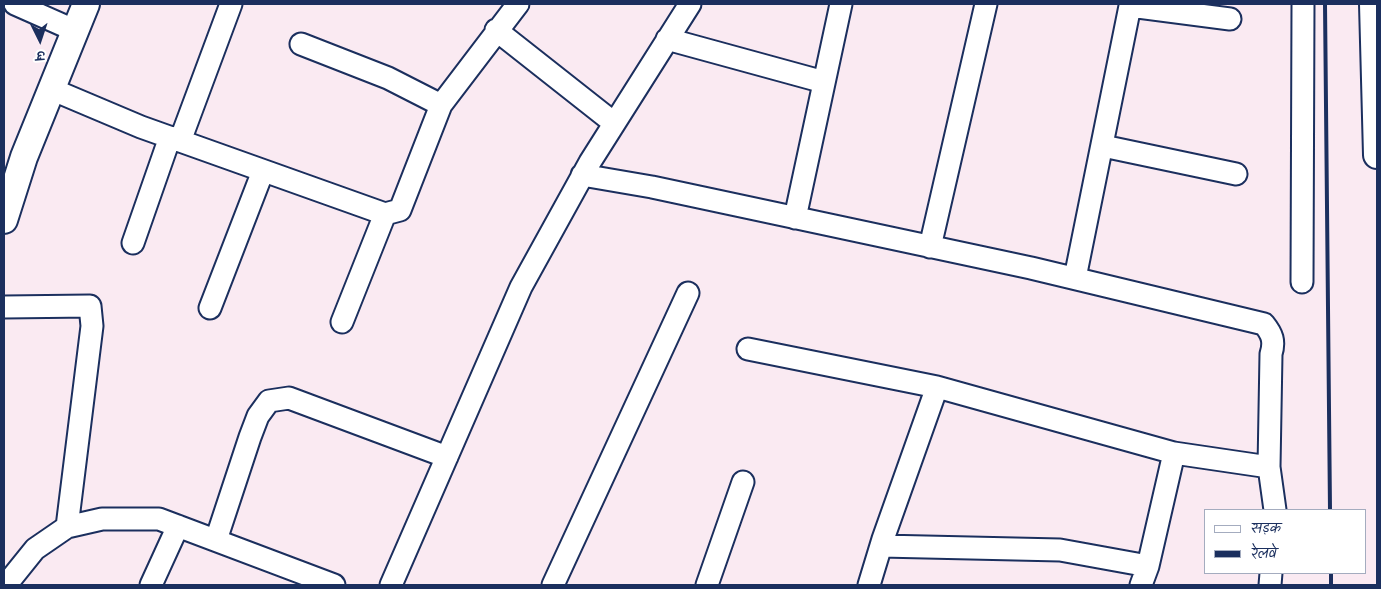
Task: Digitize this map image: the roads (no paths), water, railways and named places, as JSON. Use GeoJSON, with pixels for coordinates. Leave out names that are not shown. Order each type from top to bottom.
{"type":"FeatureCollection","features":[{"type":"Feature","properties":{"kind":"street"},"geometry":{"type":"LineString","coordinates":[[15,4],[76,31]]}},
{"type":"Feature","properties":{"kind":"street"},"geometry":{"type":"LineString","coordinates":[[4,220],[24,157],[86,4]]}},
{"type":"Feature","properties":{"kind":"street"},"geometry":{"type":"LineString","coordinates":[[133,242],[231,4]]}},
{"type":"Feature","properties":{"kind":"street"},"geometry":{"type":"LineString","coordinates":[[51,89],[140,127],[385,214],[400,210],[441,105],[496,30],[518,4]]}},
{"type":"Feature","properties":{"kind":"street"},"geometry":{"type":"LineString","coordinates":[[391,585],[521,286],[582,175],[690,4]]}},
{"type":"Feature","properties":{"kind":"street"},"geometry":{"type":"LineString","coordinates":[[795,218],[841,4]]}},
{"type":"Feature","properties":{"kind":"street"},"geometry":{"type":"LineString","coordinates":[[930,247],[986,4]]}},
{"type":"Feature","properties":{"kind":"street"},"geometry":{"type":"LineString","coordinates":[[1075,278],[1103,146],[1127,4],[1230,19]]}},
{"type":"Feature","properties":{"kind":"street"},"geometry":{"type":"LineString","coordinates":[[1302,282],[1304,159],[1303,4]]}},
{"type":"Feature","properties":{"kind":"street"},"geometry":{"type":"LineString","coordinates":[[1373,4],[1377,155]]}},
{"type":"Feature","properties":{"kind":"street"},"geometry":{"type":"LineString","coordinates":[[496,30],[614,123]]}},
{"type":"Feature","properties":{"kind":"street"},"geometry":{"type":"LineString","coordinates":[[668,39],[824,82]]}},
{"type":"Feature","properties":{"kind":"street"},"geometry":{"type":"LineString","coordinates":[[301,44],[388,78],[441,105]]}},
{"type":"Feature","properties":{"kind":"street"},"geometry":{"type":"LineString","coordinates":[[1103,146],[1236,174]]}},
{"type":"Feature","properties":{"kind":"street"},"geometry":{"type":"LineString","coordinates":[[210,308],[263,170]]}},
{"type":"Feature","properties":{"kind":"street"},"geometry":{"type":"LineString","coordinates":[[582,175],[652,187],[1075,278],[1264,324],[1272,333],[1274,345],[1271,354],[1269,467],[1275,509]]}},
{"type":"Feature","properties":{"kind":"street"},"geometry":{"type":"LineString","coordinates":[[342,322],[385,214]]}},
{"type":"Feature","properties":{"kind":"street"},"geometry":{"type":"LineString","coordinates":[[553,585],[688,293]]}},
{"type":"Feature","properties":{"kind":"street"},"geometry":{"type":"LineString","coordinates":[[4,307],[90,306],[92,326],[67,527]]}},
{"type":"Feature","properties":{"kind":"street"},"geometry":{"type":"LineString","coordinates":[[748,349],[937,387],[1174,452],[1269,467]]}},
{"type":"Feature","properties":{"kind":"street"},"geometry":{"type":"LineString","coordinates":[[869,585],[937,387]]}},
{"type":"Feature","properties":{"kind":"street"},"geometry":{"type":"LineString","coordinates":[[216,540],[258,416],[269,401],[290,398],[447,457]]}},
{"type":"Feature","properties":{"kind":"street"},"geometry":{"type":"LineString","coordinates":[[881,546],[1060,550],[1144,576],[1174,452]]}},
{"type":"Feature","properties":{"kind":"street"},"geometry":{"type":"LineString","coordinates":[[707,585],[743,482]]}},
{"type":"Feature","properties":{"kind":"street"},"geometry":{"type":"LineString","coordinates":[[6,585],[35,548],[67,527],[102,519],[159,519],[332,585]]}},
{"type":"Feature","properties":{"kind":"street"},"geometry":{"type":"LineString","coordinates":[[152,585],[178,526]]}},
{"type":"Feature","properties":{"kind":"railway"},"geometry":{"type":"LineString","coordinates":[[1325,4],[1330,509]]}},
{"type":"Feature","properties":{"kind":"railway"},"geometry":{"type":"LineString","coordinates":[[1331,574],[1331,585]]}}]}
